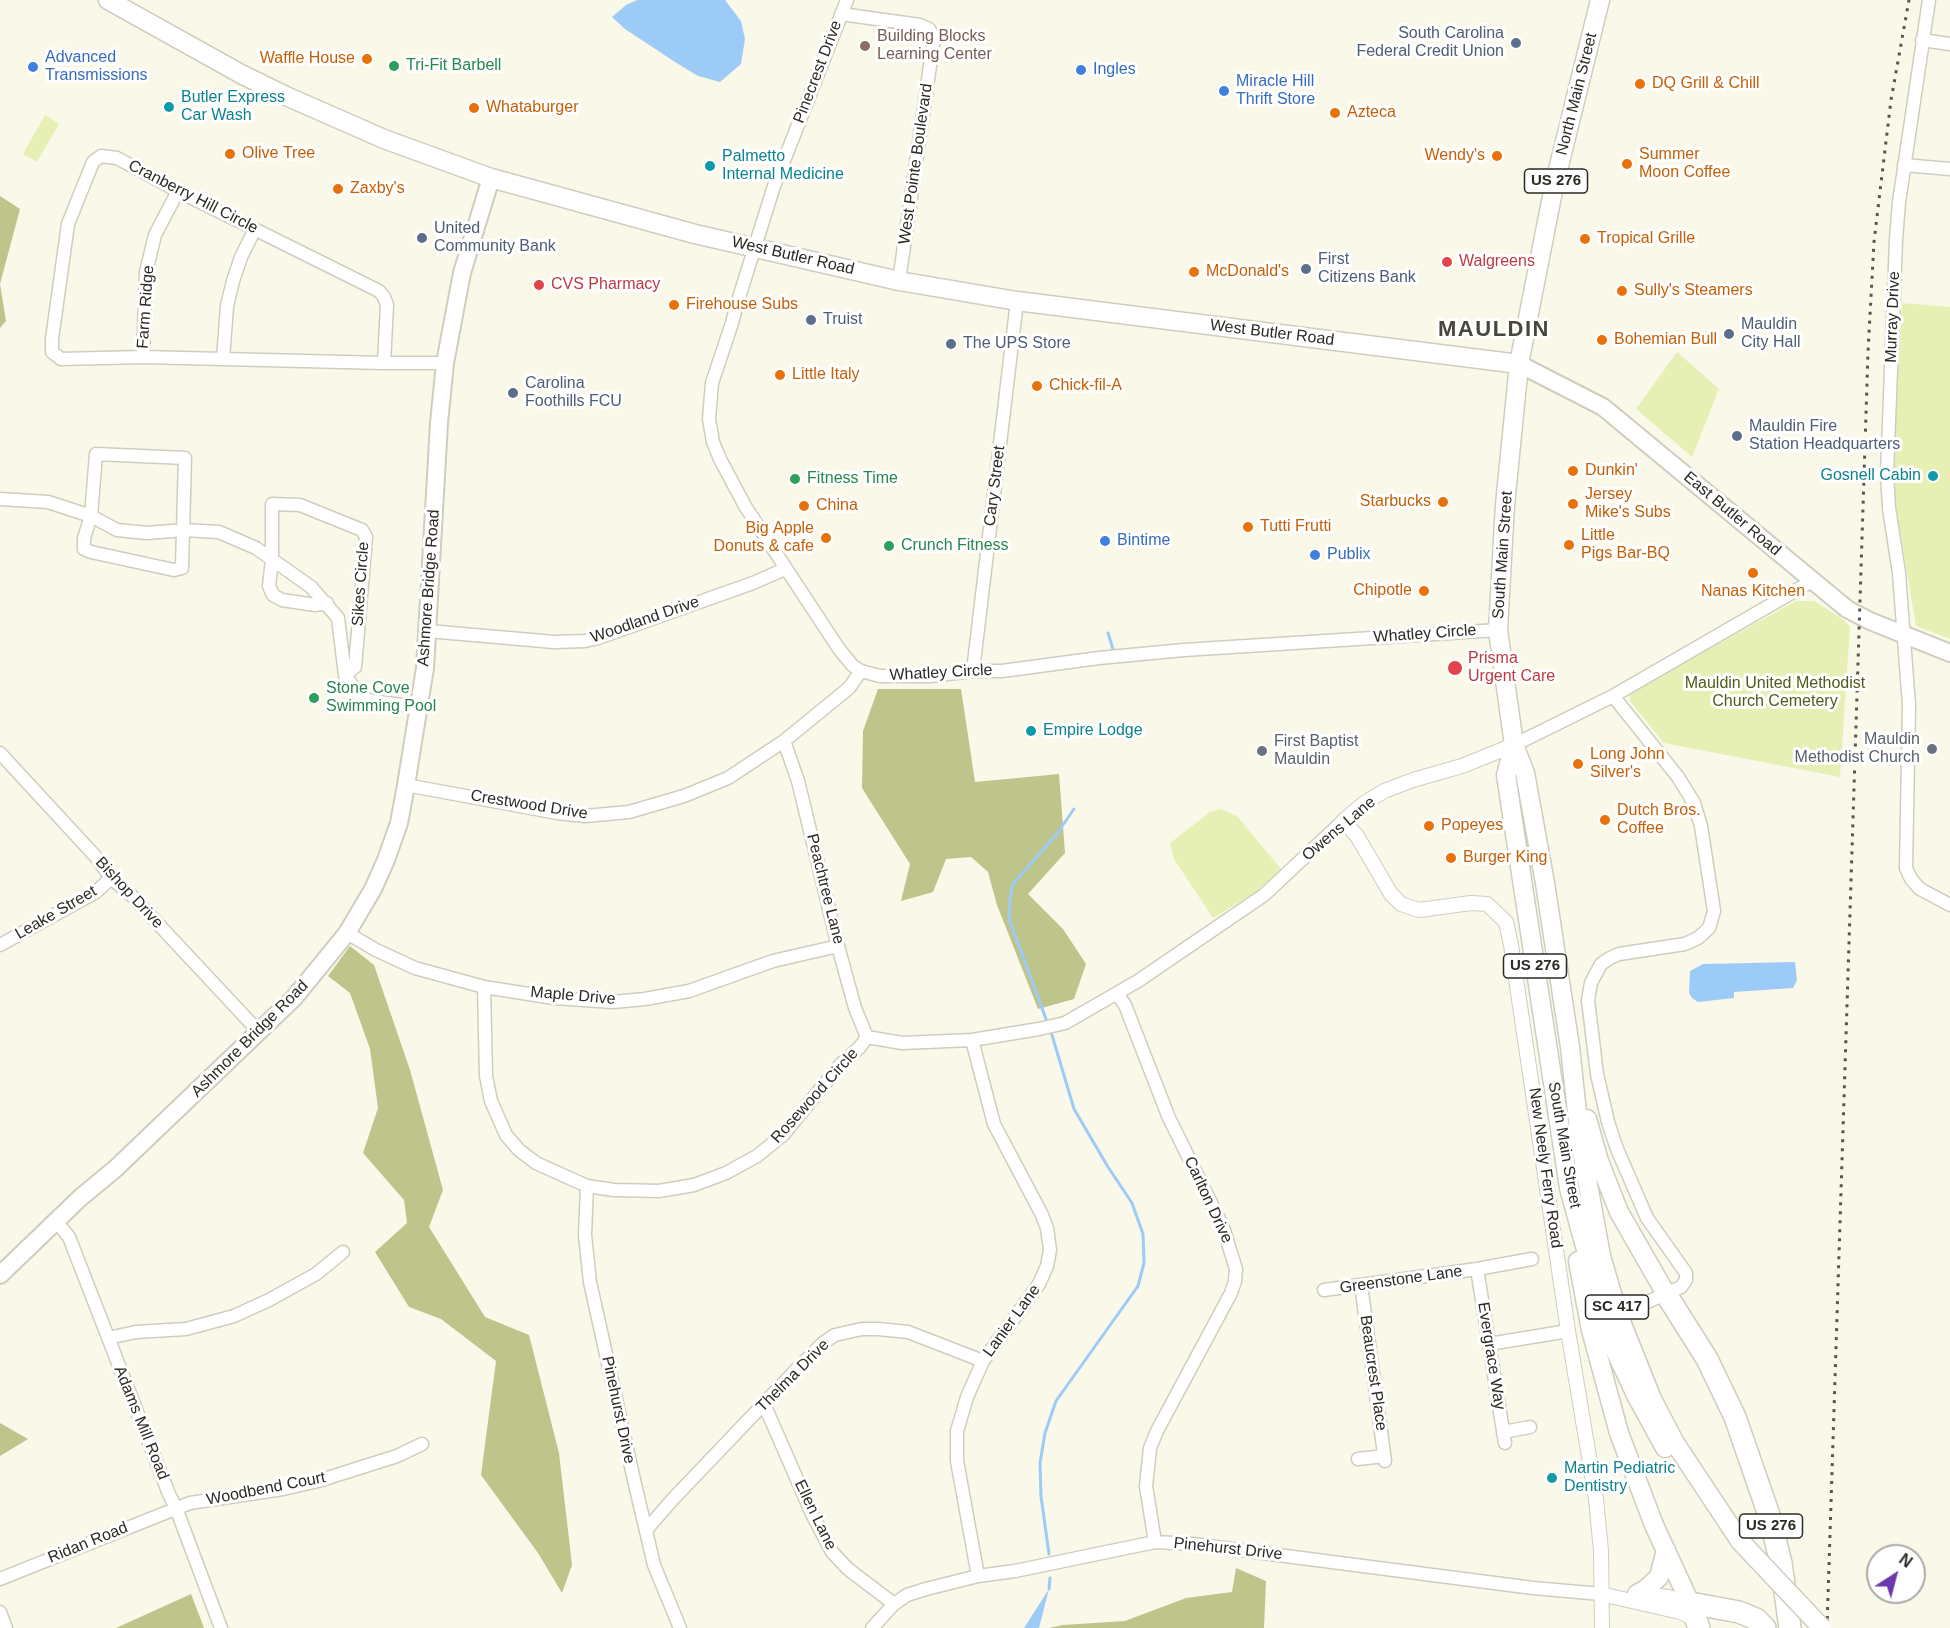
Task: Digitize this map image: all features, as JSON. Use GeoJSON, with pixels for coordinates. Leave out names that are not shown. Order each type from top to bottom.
{"type":"FeatureCollection","features":[{"type":"Feature","properties":{"kind":"highway","name":"US 276"},"geometry":{"type":"LineString","coordinates":[[1666,1294],[1707,1359],[1735,1417],[1769,1515],[1781,1563],[1790,1628]]}},
{"type":"Feature","properties":{"kind":"highway"},"geometry":{"type":"LineString","coordinates":[[1695,1617],[1739,1612],[1756,1619],[1765,1628]]}},
{"type":"Feature","properties":{"kind":"main road","name":"West Butler Road"},"geometry":{"type":"LineString","coordinates":[[108,0],[192,48],[286,96],[384,139],[491,178],[695,234],[899,281],[1017,301],[1519,364]]}},
{"type":"Feature","properties":{"kind":"main road","name":"North Main Street"},"geometry":{"type":"LineString","coordinates":[[1519,364],[1558,170],[1600,0]]}},
{"type":"Feature","properties":{"kind":"main road","name":"Ashmore Bridge Road"},"geometry":{"type":"LineString","coordinates":[[0,1275],[260,1033],[294,998],[347,933],[373,889],[386,860],[399,823],[425,668],[439,423],[454,304],[491,178]]}},
{"type":"Feature","properties":{"kind":"main road","name":"East Butler Road"},"geometry":{"type":"LineString","coordinates":[[1519,364],[1603,407],[1831,597],[1859,616],[1950,653]]}},
{"type":"Feature","properties":{"kind":"main road","name":"South Main Street"},"geometry":{"type":"LineString","coordinates":[[1519,364],[1505,502],[1498,630],[1514,745],[1525,773],[1545,883],[1570,1047],[1580,1140],[1611,1316],[1624,1372],[1661,1440],[1689,1484],[1709,1509],[1822,1628]]}},
{"type":"Feature","properties":{"kind":"main road","name":"South Main Street"},"geometry":{"type":"LineString","coordinates":[[1514,745],[1506,775],[1569,1188],[1611,1316]]}},
{"type":"Feature","properties":{"kind":"main road","name":"US 276"},"geometry":{"type":"LineString","coordinates":[[1570,1047],[1589,1130],[1602,1170],[1619,1212],[1666,1294]]}},
{"type":"Feature","properties":{"kind":"main road","name":"US 276"},"geometry":{"type":"LineString","coordinates":[[1569,1188],[1572,1229],[1579,1267],[1591,1330],[1608,1396],[1629,1464],[1695,1617]]}},
{"type":"Feature","properties":{"kind":"main road"},"geometry":{"type":"LineString","coordinates":[[1637,1593],[1646,1589],[1659,1577],[1666,1550]]}},
{"type":"Feature","properties":{"kind":"street","name":"Pinecrest Drive"},"geometry":{"type":"LineString","coordinates":[[754,246],[774,186],[847,0]]}},
{"type":"Feature","properties":{"kind":"street","name":"Murray Drive"},"geometry":{"type":"LineString","coordinates":[[1929,0],[1904,165],[1896,240],[1887,473],[1889,508],[1899,573],[1909,705],[1906,868],[1911,879],[1920,889],[1936,900],[1950,905]]}},
{"type":"Feature","properties":{"kind":"street","name":"West Pointe Boulevard"},"geometry":{"type":"LineString","coordinates":[[841,14],[920,25],[929,29],[934,38],[899,281]]}},
{"type":"Feature","properties":{"kind":"street"},"geometry":{"type":"LineString","coordinates":[[1922,40],[1950,44]]}},
{"type":"Feature","properties":{"kind":"street","name":"Cranberry Hill Circle"},"geometry":{"type":"LineString","coordinates":[[384,363],[387,306],[379,291],[178,191],[117,158],[101,156],[93,162],[68,224],[52,339],[52,352],[62,359],[143,357],[384,363],[445,363]]}},
{"type":"Feature","properties":{"kind":"street"},"geometry":{"type":"LineString","coordinates":[[1904,165],[1950,169]]}},
{"type":"Feature","properties":{"kind":"street","name":"Farm Ridge"},"geometry":{"type":"LineString","coordinates":[[143,357],[146,272],[155,235],[178,191]]}},
{"type":"Feature","properties":{"kind":"street"},"geometry":{"type":"LineString","coordinates":[[223,359],[227,306],[233,281],[241,257],[255,229]]}},
{"type":"Feature","properties":{"kind":"street"},"geometry":{"type":"LineString","coordinates":[[754,246],[712,383],[709,418],[713,442],[726,473],[785,569],[839,650],[853,666],[861,671]]}},
{"type":"Feature","properties":{"kind":"street","name":"Cary Street"},"geometry":{"type":"LineString","coordinates":[[973,671],[1017,301]]}},
{"type":"Feature","properties":{"kind":"street"},"geometry":{"type":"LineString","coordinates":[[96,454],[185,458],[182,568],[174,570],[84,549],[84,538],[92,516],[96,454]]}},
{"type":"Feature","properties":{"kind":"street"},"geometry":{"type":"LineString","coordinates":[[0,499],[48,502],[92,516],[117,530],[147,533],[219,532],[256,548],[311,587],[338,618],[345,675],[358,694],[371,701],[418,707]]}},
{"type":"Feature","properties":{"kind":"street","name":"Sikes Circle"},"geometry":{"type":"LineString","coordinates":[[272,560],[272,504],[300,505],[362,530],[366,537],[356,667],[345,675]]}},
{"type":"Feature","properties":{"kind":"street"},"geometry":{"type":"LineString","coordinates":[[272,560],[269,586],[273,595],[282,600],[327,603]]}},
{"type":"Feature","properties":{"kind":"street","name":"Woodland Drive"},"geometry":{"type":"LineString","coordinates":[[428,631],[554,642],[585,641],[753,583],[785,569]]}},
{"type":"Feature","properties":{"kind":"street","name":"Owens Lane"},"geometry":{"type":"LineString","coordinates":[[867,1036],[891,1042],[914,1044],[945,1040],[972,1040],[1065,1023],[1117,994],[1264,895],[1343,821],[1363,804],[1384,791],[1462,766],[1514,745],[1614,696],[1812,581]]}},
{"type":"Feature","properties":{"kind":"street","name":"Whatley Circle"},"geometry":{"type":"LineString","coordinates":[[861,671],[880,676],[900,677],[1002,671],[1099,658],[1202,649],[1498,630]]}},
{"type":"Feature","properties":{"kind":"street","name":"Crestwood Drive"},"geometry":{"type":"LineString","coordinates":[[406,785],[557,813],[585,816],[612,815],[648,807],[728,778],[784,741],[849,688],[861,671]]}},
{"type":"Feature","properties":{"kind":"street"},"geometry":{"type":"LineString","coordinates":[[1611,1316],[1681,1287],[1686,1280],[1686,1273],[1647,1218],[1617,1149],[1597,1074],[1588,992],[1601,964],[1610,958],[1619,954],[1685,944],[1698,938],[1709,928],[1713,920],[1714,906],[1701,826],[1694,803],[1678,777],[1614,696]]}},
{"type":"Feature","properties":{"kind":"street","name":"Peachtree Lane"},"geometry":{"type":"LineString","coordinates":[[784,741],[798,781],[855,1008],[867,1036]]}},
{"type":"Feature","properties":{"kind":"street","name":"Bishop Drive"},"geometry":{"type":"LineString","coordinates":[[0,753],[96,857],[111,878],[132,896],[260,1033]]}},
{"type":"Feature","properties":{"kind":"street","name":"New Neely Ferry Road"},"geometry":{"type":"LineString","coordinates":[[1343,821],[1357,836],[1390,894],[1401,904],[1419,910],[1470,903],[1487,904],[1506,922],[1596,1499],[1601,1551],[1602,1628]]}},
{"type":"Feature","properties":{"kind":"street","name":"Leake Street"},"geometry":{"type":"LineString","coordinates":[[0,945],[96,891],[111,878]]}},
{"type":"Feature","properties":{"kind":"street","name":"Maple Drive"},"geometry":{"type":"LineString","coordinates":[[347,933],[376,950],[415,968],[484,987],[582,1001],[645,999],[689,991],[773,961],[838,946]]}},
{"type":"Feature","properties":{"kind":"street","name":"Rosewood Circle"},"geometry":{"type":"LineString","coordinates":[[484,987],[486,1076],[491,1101],[501,1126],[512,1142],[527,1157],[587,1186],[642,1192],[673,1189],[711,1179],[744,1164],[766,1150],[783,1135],[840,1065],[860,1047],[867,1036]]}},
{"type":"Feature","properties":{"kind":"street","name":"Carlton Drive"},"geometry":{"type":"LineString","coordinates":[[1117,994],[1125,1005],[1169,1118],[1223,1227],[1236,1269],[1231,1293],[1150,1448],[1146,1486],[1155,1542]]}},
{"type":"Feature","properties":{"kind":"street","name":"Lanier Lane"},"geometry":{"type":"LineString","coordinates":[[972,1040],[994,1124],[1041,1213],[1049,1237],[1050,1250],[1047,1266],[1039,1284],[983,1361],[961,1415],[956,1444],[957,1461],[978,1576]]}},
{"type":"Feature","properties":{"kind":"street","name":"Pinehurst Drive"},"geometry":{"type":"LineString","coordinates":[[587,1186],[585,1235],[590,1281],[654,1565],[680,1628]]}},
{"type":"Feature","properties":{"kind":"street","name":"Adams Mill Road"},"geometry":{"type":"LineString","coordinates":[[56,1221],[69,1237],[221,1628]]}},
{"type":"Feature","properties":{"kind":"street"},"geometry":{"type":"LineString","coordinates":[[108,1338],[136,1332],[186,1329],[234,1316],[316,1274],[343,1252]]}},
{"type":"Feature","properties":{"kind":"street","name":"Greenstone Lane"},"geometry":{"type":"LineString","coordinates":[[1324,1290],[1532,1259]]}},
{"type":"Feature","properties":{"kind":"street","name":"Evergrace Way"},"geometry":{"type":"LineString","coordinates":[[1477,1269],[1504,1437],[1530,1427]]}},
{"type":"Feature","properties":{"kind":"street","name":"Beaucrest Place"},"geometry":{"type":"LineString","coordinates":[[1358,1460],[1385,1458],[1361,1285]]}},
{"type":"Feature","properties":{"kind":"street","name":"Thelma Drive"},"geometry":{"type":"LineString","coordinates":[[646,1530],[673,1498],[823,1343],[835,1335],[848,1331],[878,1329],[908,1332],[983,1361]]}},
{"type":"Feature","properties":{"kind":"street"},"geometry":{"type":"LineString","coordinates":[[1489,1344],[1568,1331]]}},
{"type":"Feature","properties":{"kind":"street","name":"Ellen Lane"},"geometry":{"type":"LineString","coordinates":[[764,1404],[813,1516],[832,1552],[848,1569],[894,1604]]}},
{"type":"Feature","properties":{"kind":"street","name":"Woodbend Court"},"geometry":{"type":"LineString","coordinates":[[176,1508],[190,1503],[283,1489],[318,1481],[388,1459],[423,1444]]}},
{"type":"Feature","properties":{"kind":"street","name":"Ridan Road"},"geometry":{"type":"LineString","coordinates":[[0,1579],[176,1508]]}},
{"type":"Feature","properties":{"kind":"street","name":"Pinehurst Drive"},"geometry":{"type":"LineString","coordinates":[[872,1628],[894,1604],[914,1593],[978,1576],[1015,1571],[1155,1542],[1204,1545],[1533,1588],[1602,1594],[1695,1617]]}},
{"type":"Feature","properties":{"kind":"street","name":"Pinehurst Drive"},"geometry":{"type":"LineString","coordinates":[[1602,1594],[1626,1592],[1668,1597],[1695,1617]]}},
{"type":"Feature","properties":{"kind":"street"},"geometry":{"type":"LineString","coordinates":[[0,1612],[6,1628]]}},
{"type":"Feature","properties":{"kind":"green space"},"geometry":{"type":"Polygon","coordinates":[[[45,115],[59,124],[37,162],[23,154],[45,115]]]}},
{"type":"Feature","properties":{"kind":"green space"},"geometry":{"type":"Polygon","coordinates":[[[0,196],[20,209],[0,284],[0,196]]]}},
{"type":"Feature","properties":{"kind":"green space"},"geometry":{"type":"Polygon","coordinates":[[[0,284],[6,321],[0,328],[0,284]]]}},
{"type":"Feature","properties":{"kind":"green space"},"geometry":{"type":"Polygon","coordinates":[[[1902,303],[1950,307],[1950,639],[1916,626],[1893,489],[1902,303]]]}},
{"type":"Feature","properties":{"kind":"green space"},"geometry":{"type":"Polygon","coordinates":[[[1677,352],[1719,389],[1692,457],[1636,409],[1677,352]]]}},
{"type":"Feature","properties":{"kind":"green space","name":"Mauldin United Methodist Church Cemetery"},"geometry":{"type":"Polygon","coordinates":[[[1796,601],[1814,601],[1844,620],[1850,627],[1840,777],[1664,743],[1630,701],[1629,693],[1796,601]]]}},
{"type":"Feature","properties":{"kind":"green space"},"geometry":{"type":"Polygon","coordinates":[[[878,689],[961,689],[975,782],[1059,774],[1065,853],[1028,894],[1063,929],[1086,964],[1074,999],[1038,1009],[997,905],[988,872],[971,857],[946,859],[933,892],[901,901],[910,864],[862,788],[863,731],[878,689]]]}},
{"type":"Feature","properties":{"kind":"green space"},"geometry":{"type":"Polygon","coordinates":[[[1221,809],[1237,816],[1281,869],[1256,892],[1213,918],[1174,859],[1170,843],[1210,812],[1221,809]]]}},
{"type":"Feature","properties":{"kind":"green space"},"geometry":{"type":"Polygon","coordinates":[[[350,946],[374,965],[410,1070],[443,1190],[429,1227],[485,1317],[529,1335],[559,1453],[572,1565],[562,1593],[538,1553],[481,1475],[496,1361],[441,1319],[409,1307],[375,1252],[407,1223],[404,1200],[363,1153],[378,1108],[370,1049],[350,993],[328,976],[350,946]]]}},
{"type":"Feature","properties":{"kind":"green space"},"geometry":{"type":"Polygon","coordinates":[[[0,1423],[28,1439],[0,1456],[0,1423]]]}},
{"type":"Feature","properties":{"kind":"green space"},"geometry":{"type":"Polygon","coordinates":[[[1236,1568],[1266,1581],[1264,1628],[1049,1628],[1125,1621],[1186,1598],[1232,1592],[1236,1568]]]}},
{"type":"Feature","properties":{"kind":"green space"},"geometry":{"type":"Polygon","coordinates":[[[191,1594],[204,1628],[116,1628],[191,1594]]]}},
{"type":"Feature","properties":{"kind":"water"},"geometry":{"type":"Polygon","coordinates":[[[637,0],[725,0],[741,21],[745,39],[741,64],[720,82],[698,76],[675,62],[625,29],[612,17],[626,5],[637,0]]]}},
{"type":"Feature","properties":{"kind":"water"},"geometry":{"type":"Polygon","coordinates":[[[1795,962],[1797,980],[1793,988],[1734,992],[1734,998],[1698,1002],[1689,993],[1690,971],[1703,964],[1795,962]]]}},
{"type":"Feature","properties":{"kind":"water"},"geometry":{"type":"Polygon","coordinates":[[[1049,1589],[1039,1628],[1024,1628],[1049,1589]]]}},
{"type":"Feature","properties":{"kind":"waterway"},"geometry":{"type":"LineString","coordinates":[[1108,633],[1113,649]]}},
{"type":"Feature","properties":{"kind":"waterway"},"geometry":{"type":"LineString","coordinates":[[1046,1019],[1009,919],[1010,898],[1013,884],[1056,835],[1074,809]]}},
{"type":"Feature","properties":{"kind":"waterway"},"geometry":{"type":"LineString","coordinates":[[1049,1554],[1041,1496],[1040,1463],[1045,1433],[1056,1401],[1138,1286],[1144,1263],[1143,1234],[1132,1203],[1074,1109],[1052,1035]]}},
{"type":"Feature","properties":{"kind":"waterway"},"geometry":{"type":"LineString","coordinates":[[1049,1589],[1050,1578]]}},
{"type":"Feature","properties":{"kind":"railway"},"geometry":{"type":"LineString","coordinates":[[1827,1628],[1868,352],[1874,242],[1891,100],[1909,0]]}},
{"type":"Feature","properties":{"kind":"place","name":"South Carolina Federal Credit Union"},"geometry":{"type":"Point","coordinates":[1516,43]}},
{"type":"Feature","properties":{"kind":"place","name":"Building Blocks Learning Center"},"geometry":{"type":"Point","coordinates":[865,46]}},
{"type":"Feature","properties":{"kind":"place","name":"Waffle House"},"geometry":{"type":"Point","coordinates":[367,59]}},
{"type":"Feature","properties":{"kind":"place","name":"Tri-Fit Barbell"},"geometry":{"type":"Point","coordinates":[394,66]}},
{"type":"Feature","properties":{"kind":"place","name":"Advanced Transmissions"},"geometry":{"type":"Point","coordinates":[33,67]}},
{"type":"Feature","properties":{"kind":"place","name":"Ingles"},"geometry":{"type":"Point","coordinates":[1081,70]}},
{"type":"Feature","properties":{"kind":"place","name":"DQ Grill & Chill"},"geometry":{"type":"Point","coordinates":[1640,84]}},
{"type":"Feature","properties":{"kind":"place","name":"Miracle Hill Thrift Store"},"geometry":{"type":"Point","coordinates":[1224,91]}},
{"type":"Feature","properties":{"kind":"place","name":"Butler Express Car Wash"},"geometry":{"type":"Point","coordinates":[169,107]}},
{"type":"Feature","properties":{"kind":"place","name":"Whataburger"},"geometry":{"type":"Point","coordinates":[474,108]}},
{"type":"Feature","properties":{"kind":"place","name":"Azteca"},"geometry":{"type":"Point","coordinates":[1335,113]}},
{"type":"Feature","properties":{"kind":"place","name":"Olive Tree"},"geometry":{"type":"Point","coordinates":[230,154]}},
{"type":"Feature","properties":{"kind":"place","name":"Wendy's"},"geometry":{"type":"Point","coordinates":[1497,156]}},
{"type":"Feature","properties":{"kind":"place","name":"Summer Moon Coffee"},"geometry":{"type":"Point","coordinates":[1627,164]}},
{"type":"Feature","properties":{"kind":"place","name":"Palmetto Internal Medicine"},"geometry":{"type":"Point","coordinates":[710,166]}},
{"type":"Feature","properties":{"kind":"place","name":"Zaxby's"},"geometry":{"type":"Point","coordinates":[338,189]}},
{"type":"Feature","properties":{"kind":"place","name":"United Community Bank"},"geometry":{"type":"Point","coordinates":[422,238]}},
{"type":"Feature","properties":{"kind":"place","name":"Tropical Grille"},"geometry":{"type":"Point","coordinates":[1585,239]}},
{"type":"Feature","properties":{"kind":"place","name":"Walgreens"},"geometry":{"type":"Point","coordinates":[1447,262]}},
{"type":"Feature","properties":{"kind":"place","name":"First Citizens Bank"},"geometry":{"type":"Point","coordinates":[1306,269]}},
{"type":"Feature","properties":{"kind":"place","name":"McDonald's"},"geometry":{"type":"Point","coordinates":[1194,272]}},
{"type":"Feature","properties":{"kind":"place","name":"CVS Pharmacy"},"geometry":{"type":"Point","coordinates":[539,285]}},
{"type":"Feature","properties":{"kind":"place","name":"Sully's Steamers"},"geometry":{"type":"Point","coordinates":[1622,291]}},
{"type":"Feature","properties":{"kind":"place","name":"Firehouse Subs"},"geometry":{"type":"Point","coordinates":[674,305]}},
{"type":"Feature","properties":{"kind":"place","name":"Truist"},"geometry":{"type":"Point","coordinates":[811,320]}},
{"type":"Feature","properties":{"kind":"place","name":"Mauldin City Hall"},"geometry":{"type":"Point","coordinates":[1729,334]}},
{"type":"Feature","properties":{"kind":"place","name":"Bohemian Bull"},"geometry":{"type":"Point","coordinates":[1602,340]}},
{"type":"Feature","properties":{"kind":"place","name":"The UPS Store"},"geometry":{"type":"Point","coordinates":[951,344]}},
{"type":"Feature","properties":{"kind":"place","name":"Little Italy"},"geometry":{"type":"Point","coordinates":[780,375]}},
{"type":"Feature","properties":{"kind":"place","name":"Chick-fil-A"},"geometry":{"type":"Point","coordinates":[1037,386]}},
{"type":"Feature","properties":{"kind":"place","name":"Carolina Foothills FCU"},"geometry":{"type":"Point","coordinates":[513,393]}},
{"type":"Feature","properties":{"kind":"place","name":"Mauldin Fire Station Headquarters"},"geometry":{"type":"Point","coordinates":[1737,436]}},
{"type":"Feature","properties":{"kind":"place","name":"Dunkin'"},"geometry":{"type":"Point","coordinates":[1573,471]}},
{"type":"Feature","properties":{"kind":"place","name":"Gosnell Cabin"},"geometry":{"type":"Point","coordinates":[1933,476]}},
{"type":"Feature","properties":{"kind":"place","name":"Fitness Time"},"geometry":{"type":"Point","coordinates":[795,479]}},
{"type":"Feature","properties":{"kind":"place","name":"Starbucks"},"geometry":{"type":"Point","coordinates":[1443,502]}},
{"type":"Feature","properties":{"kind":"place","name":"Jersey Mike's Subs"},"geometry":{"type":"Point","coordinates":[1573,504]}},
{"type":"Feature","properties":{"kind":"place","name":"China"},"geometry":{"type":"Point","coordinates":[804,506]}},
{"type":"Feature","properties":{"kind":"place","name":"Tutti Frutti"},"geometry":{"type":"Point","coordinates":[1248,527]}},
{"type":"Feature","properties":{"kind":"place","name":"Big Apple Donuts & cafe"},"geometry":{"type":"Point","coordinates":[826,538]}},
{"type":"Feature","properties":{"kind":"place","name":"Bintime"},"geometry":{"type":"Point","coordinates":[1105,541]}},
{"type":"Feature","properties":{"kind":"place","name":"Little Pigs Bar-BQ"},"geometry":{"type":"Point","coordinates":[1569,545]}},
{"type":"Feature","properties":{"kind":"place","name":"Crunch Fitness"},"geometry":{"type":"Point","coordinates":[889,546]}},
{"type":"Feature","properties":{"kind":"place","name":"Publix"},"geometry":{"type":"Point","coordinates":[1315,555]}},
{"type":"Feature","properties":{"kind":"place","name":"Nanas Kitchen"},"geometry":{"type":"Point","coordinates":[1753,573]}},
{"type":"Feature","properties":{"kind":"place","name":"Chipotle"},"geometry":{"type":"Point","coordinates":[1424,591]}},
{"type":"Feature","properties":{"kind":"place","name":"Prisma Urgent Care"},"geometry":{"type":"Point","coordinates":[1455,668]}},
{"type":"Feature","properties":{"kind":"place","name":"Stone Cove Swimming Pool"},"geometry":{"type":"Point","coordinates":[314,698]}},
{"type":"Feature","properties":{"kind":"place","name":"Empire Lodge"},"geometry":{"type":"Point","coordinates":[1031,731]}},
{"type":"Feature","properties":{"kind":"place","name":"Mauldin Methodist Church"},"geometry":{"type":"Point","coordinates":[1932,749]}},
{"type":"Feature","properties":{"kind":"place","name":"First Baptist Mauldin"},"geometry":{"type":"Point","coordinates":[1262,751]}},
{"type":"Feature","properties":{"kind":"place","name":"Long John Silver's"},"geometry":{"type":"Point","coordinates":[1578,764]}},
{"type":"Feature","properties":{"kind":"place","name":"Dutch Bros. Coffee"},"geometry":{"type":"Point","coordinates":[1605,820]}},
{"type":"Feature","properties":{"kind":"place","name":"Popeyes"},"geometry":{"type":"Point","coordinates":[1429,826]}},
{"type":"Feature","properties":{"kind":"place","name":"Burger King"},"geometry":{"type":"Point","coordinates":[1451,858]}},
{"type":"Feature","properties":{"kind":"place","name":"Martin Pediatric Dentistry"},"geometry":{"type":"Point","coordinates":[1552,1478]}},
{"type":"Feature","properties":{"kind":"district","name":"MAULDIN"},"geometry":{"type":"Point","coordinates":[1494,330]}}]}
